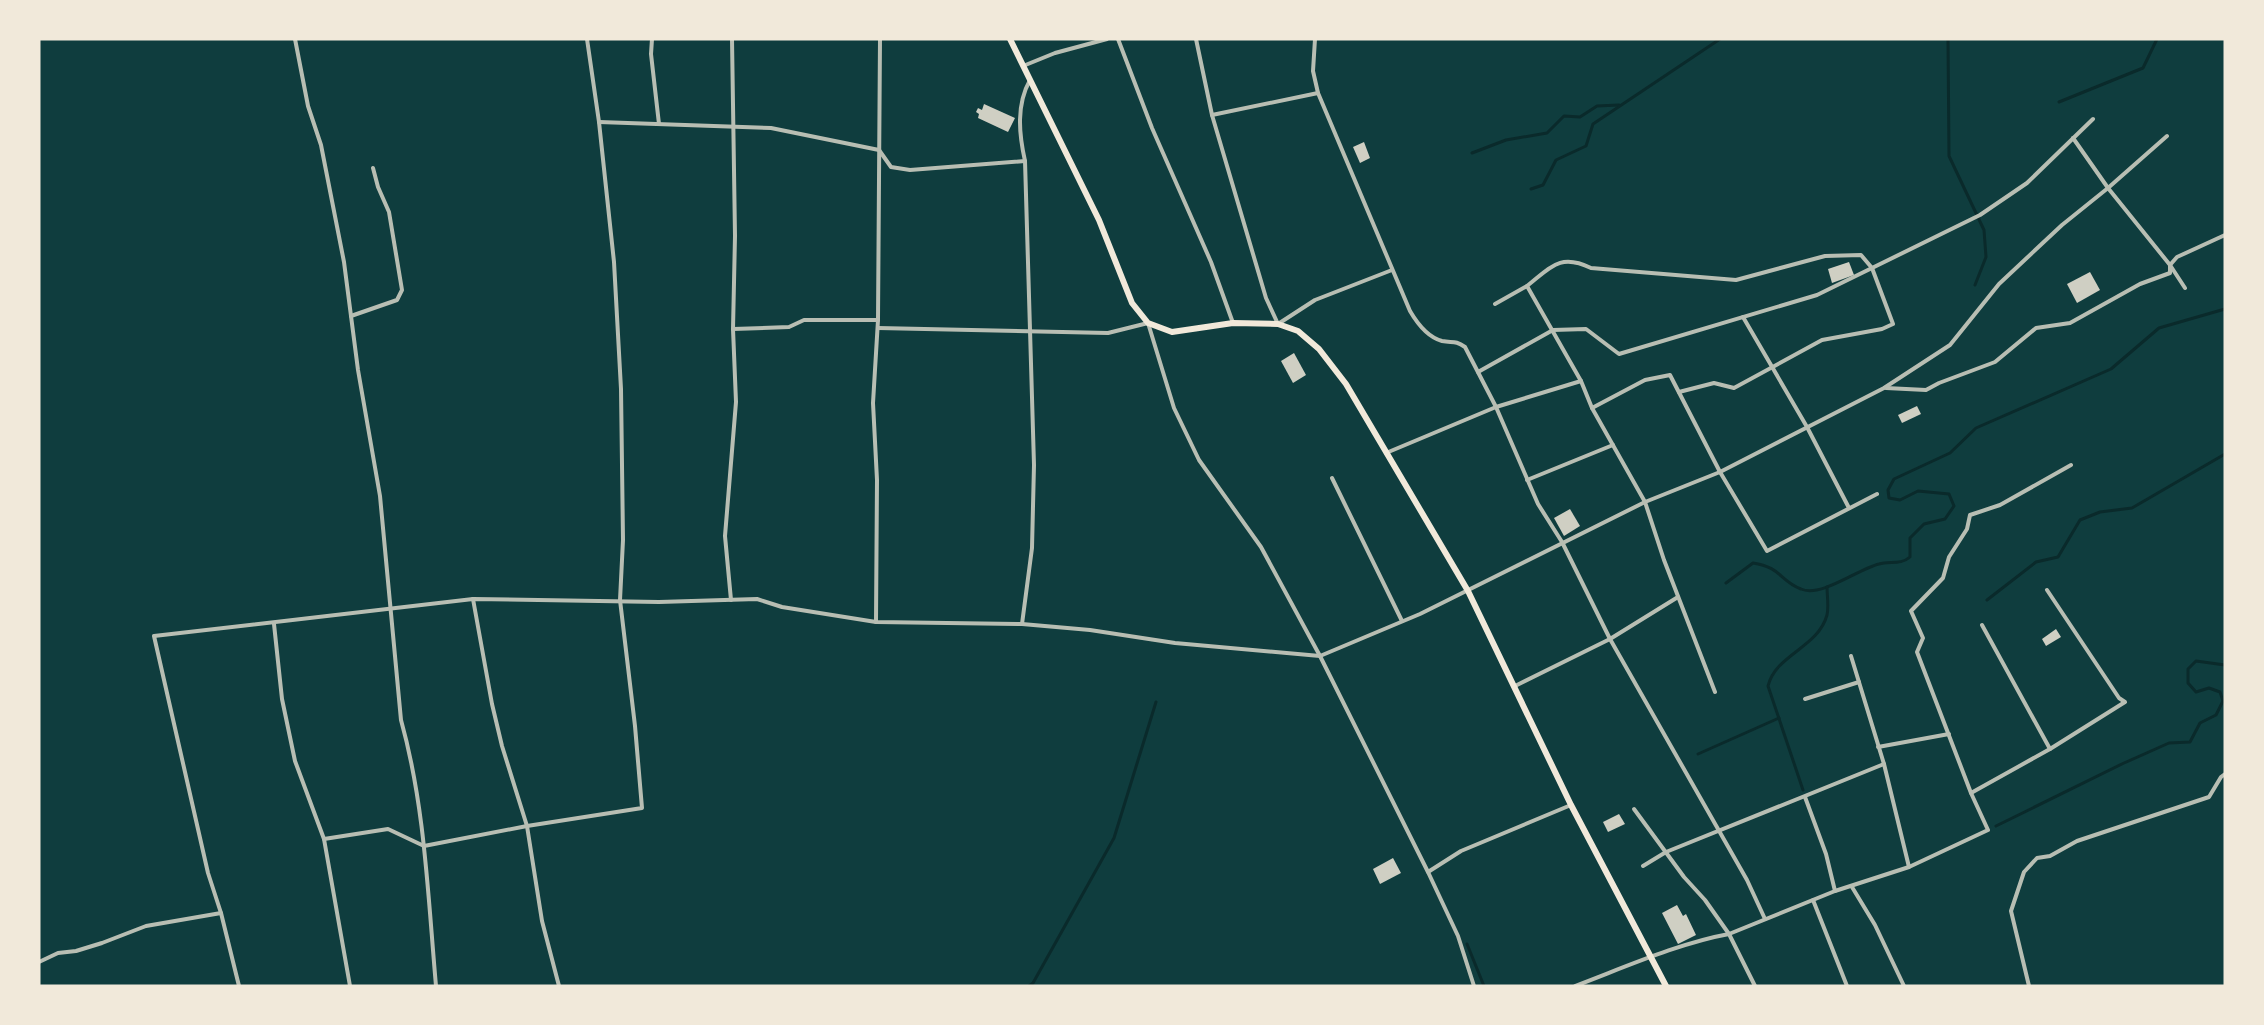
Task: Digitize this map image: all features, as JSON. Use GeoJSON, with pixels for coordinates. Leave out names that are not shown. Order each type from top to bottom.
{"type":"FeatureCollection","features":[{"type":"Feature","properties":{"kind":"highway"},"geometry":{"type":"LineString","coordinates":[[1010,39],[1099,220],[1132,303],[1148,323],[1172,332],[1233,323],[1278,324],[1298,331],[1319,349],[1346,384],[1468,591],[1571,805],[1666,986]]}},
{"type":"Feature","properties":{"kind":"street"},"geometry":{"type":"LineString","coordinates":[[295,39],[308,106],[321,146],[338,227],[380,496],[400,720],[409,750],[424,846],[436,986]]}},
{"type":"Feature","properties":{"kind":"street"},"geometry":{"type":"LineString","coordinates":[[324,839],[388,829],[424,846],[527,826],[642,808],[620,600],[623,540],[621,389],[614,262],[599,122],[587,39]]}},
{"type":"Feature","properties":{"kind":"street"},"geometry":{"type":"LineString","coordinates":[[652,39],[651,54],[659,124]]}},
{"type":"Feature","properties":{"kind":"street"},"geometry":{"type":"LineString","coordinates":[[731,600],[725,536],[736,402],[733,329],[732,39]]}},
{"type":"Feature","properties":{"kind":"street"},"geometry":{"type":"LineString","coordinates":[[876,622],[877,480],[873,403],[878,328],[880,39]]}},
{"type":"Feature","properties":{"kind":"street"},"geometry":{"type":"LineString","coordinates":[[1023,66],[1054,53],[1107,39]]}},
{"type":"Feature","properties":{"kind":"street"},"geometry":{"type":"LineString","coordinates":[[1118,39],[1152,128],[1211,262],[1233,323]]}},
{"type":"Feature","properties":{"kind":"street"},"geometry":{"type":"LineString","coordinates":[[1196,39],[1212,114],[1266,298],[1278,324],[1315,300],[1392,270]]}},
{"type":"Feature","properties":{"kind":"street"},"geometry":{"type":"LineString","coordinates":[[1315,39],[1313,71],[1318,93],[1415,321],[1441,341],[1457,341],[1465,347],[1496,407],[1538,504],[1562,542],[1610,639],[1747,880],[1765,919]]}},
{"type":"Feature","properties":{"kind":"street"},"geometry":{"type":"LineString","coordinates":[[1022,624],[1032,548],[1033,489],[1025,161],[1020,120],[1023,92],[1031,79]]}},
{"type":"Feature","properties":{"kind":"street"},"geometry":{"type":"LineString","coordinates":[[1212,114],[1318,93]]}},
{"type":"Feature","properties":{"kind":"street"},"geometry":{"type":"LineString","coordinates":[[1478,372],[1553,330],[1586,329],[1619,354],[1817,295],[1980,215],[2027,183],[2092,119]]}},
{"type":"Feature","properties":{"kind":"street"},"geometry":{"type":"LineString","coordinates":[[599,122],[771,129],[879,150],[891,167],[910,170],[1025,161]]}},
{"type":"Feature","properties":{"kind":"street"},"geometry":{"type":"LineString","coordinates":[[238,986],[221,913],[208,873],[154,636],[274,624],[473,599],[757,599],[782,607],[876,622],[1022,624],[1090,630],[1175,643],[1320,656],[1420,614],[1644,502],[1720,472],[1884,388],[1950,345],[1999,284],[2062,225],[2167,136]]}},
{"type":"Feature","properties":{"kind":"street"},"geometry":{"type":"LineString","coordinates":[[2073,138],[2108,188],[2170,265],[2185,288]]}},
{"type":"Feature","properties":{"kind":"street"},"geometry":{"type":"LineString","coordinates":[[351,316],[397,300],[402,290],[389,212],[373,168]]}},
{"type":"Feature","properties":{"kind":"street"},"geometry":{"type":"LineString","coordinates":[[1884,388],[1926,390],[1995,362],[2036,328],[2070,323],[2140,284],[2170,273],[2170,265],[2176,257],[2225,235]]}},
{"type":"Feature","properties":{"kind":"street"},"geometry":{"type":"LineString","coordinates":[[1496,304],[1527,286],[1556,263],[1576,260],[1591,268],[1736,280],[1825,256],[1861,255],[1872,268],[1893,324],[1882,329],[1822,340],[1734,388],[1714,383],[1679,392]]}},
{"type":"Feature","properties":{"kind":"street"},"geometry":{"type":"LineString","coordinates":[[1527,286],[1581,381],[1592,408],[1644,502],[1715,692]]}},
{"type":"Feature","properties":{"kind":"street"},"geometry":{"type":"LineString","coordinates":[[1743,317],[1807,427],[1849,508]]}},
{"type":"Feature","properties":{"kind":"street"},"geometry":{"type":"LineString","coordinates":[[733,329],[789,327],[804,320],[878,320]]}},
{"type":"Feature","properties":{"kind":"street"},"geometry":{"type":"LineString","coordinates":[[878,328],[1108,333],[1148,323],[1174,408],[1199,460],[1261,546],[1320,656],[1458,936],[1474,986]]}},
{"type":"Feature","properties":{"kind":"street"},"geometry":{"type":"LineString","coordinates":[[1592,408],[1645,380],[1670,375],[1720,472],[1767,551],[1876,495]]}},
{"type":"Feature","properties":{"kind":"street"},"geometry":{"type":"LineString","coordinates":[[1385,453],[1496,407],[1581,381]]}},
{"type":"Feature","properties":{"kind":"street"},"geometry":{"type":"LineString","coordinates":[[1527,480],[1613,445]]}},
{"type":"Feature","properties":{"kind":"street"},"geometry":{"type":"LineString","coordinates":[[1575,986],[1652,957],[1716,936],[1729,934],[1835,891],[1909,867],[1988,830],[1971,793],[1917,652],[1923,638],[1911,611],[1943,578],[1948,557],[1967,529],[1970,515],[2000,505],[2071,465]]}},
{"type":"Feature","properties":{"kind":"street"},"geometry":{"type":"LineString","coordinates":[[1332,478],[1402,621]]}},
{"type":"Feature","properties":{"kind":"street"},"geometry":{"type":"LineString","coordinates":[[1971,793],[2050,749],[2125,702],[2119,698],[2047,590]]}},
{"type":"Feature","properties":{"kind":"street"},"geometry":{"type":"LineString","coordinates":[[1515,686],[1610,639],[1678,597]]}},
{"type":"Feature","properties":{"kind":"street"},"geometry":{"type":"LineString","coordinates":[[473,599],[502,746],[527,826],[542,921],[559,986]]}},
{"type":"Feature","properties":{"kind":"street"},"geometry":{"type":"LineString","coordinates":[[274,624],[282,699],[296,761],[324,839],[350,986]]}},
{"type":"Feature","properties":{"kind":"street"},"geometry":{"type":"LineString","coordinates":[[1982,625],[2050,749]]}},
{"type":"Feature","properties":{"kind":"street"},"geometry":{"type":"LineString","coordinates":[[1851,656],[1884,764],[1909,867]]}},
{"type":"Feature","properties":{"kind":"street"},"geometry":{"type":"LineString","coordinates":[[1805,699],[1858,682]]}},
{"type":"Feature","properties":{"kind":"street"},"geometry":{"type":"LineString","coordinates":[[1878,747],[1949,734]]}},
{"type":"Feature","properties":{"kind":"street"},"geometry":{"type":"LineString","coordinates":[[1643,866],[1666,852],[1884,764]]}},
{"type":"Feature","properties":{"kind":"street"},"geometry":{"type":"LineString","coordinates":[[2029,986],[2011,911],[2024,872],[2037,858],[2050,856],[2077,841],[2209,797],[2225,774]]}},
{"type":"Feature","properties":{"kind":"street"},"geometry":{"type":"LineString","coordinates":[[1805,797],[1826,854],[1835,891]]}},
{"type":"Feature","properties":{"kind":"street"},"geometry":{"type":"LineString","coordinates":[[1428,872],[1461,851],[1571,805]]}},
{"type":"Feature","properties":{"kind":"street"},"geometry":{"type":"LineString","coordinates":[[1634,809],[1684,878],[1705,900],[1729,934],[1755,986]]}},
{"type":"Feature","properties":{"kind":"street"},"geometry":{"type":"LineString","coordinates":[[1852,887],[1875,925],[1904,986]]}},
{"type":"Feature","properties":{"kind":"street"},"geometry":{"type":"LineString","coordinates":[[1813,900],[1847,986]]}},
{"type":"Feature","properties":{"kind":"street"},"geometry":{"type":"LineString","coordinates":[[39,962],[58,953],[76,951],[146,926],[221,913]]}},
{"type":"Feature","properties":{"kind":"building"},"geometry":{"type":"Polygon","coordinates":[[[984,104],[1015,118],[1008,132],[978,118],[979,114],[976,112],[978,108],[982,110],[984,104]]]}},
{"type":"Feature","properties":{"kind":"building"},"geometry":{"type":"Polygon","coordinates":[[[1364,142],[1370,158],[1360,163],[1353,147],[1364,142]]]}},
{"type":"Feature","properties":{"kind":"building"},"geometry":{"type":"Polygon","coordinates":[[[1849,262],[1854,275],[1832,283],[1828,269],[1849,262]]]}},
{"type":"Feature","properties":{"kind":"building"},"geometry":{"type":"Polygon","coordinates":[[[2090,272],[2100,290],[2077,303],[2067,284],[2090,272]]]}},
{"type":"Feature","properties":{"kind":"building"},"geometry":{"type":"Polygon","coordinates":[[[1294,353],[1306,375],[1293,383],[1281,361],[1294,353]]]}},
{"type":"Feature","properties":{"kind":"building"},"geometry":{"type":"Polygon","coordinates":[[[1917,406],[1921,414],[1902,423],[1898,415],[1917,406]]]}},
{"type":"Feature","properties":{"kind":"building"},"geometry":{"type":"Polygon","coordinates":[[[1570,509],[1580,526],[1564,536],[1554,518],[1570,509]]]}},
{"type":"Feature","properties":{"kind":"building"},"geometry":{"type":"Polygon","coordinates":[[[2056,629],[2061,637],[2046,646],[2042,639],[2056,629]]]}},
{"type":"Feature","properties":{"kind":"building"},"geometry":{"type":"Polygon","coordinates":[[[1619,814],[1625,824],[1608,832],[1603,822],[1619,814]]]}},
{"type":"Feature","properties":{"kind":"building"},"geometry":{"type":"Polygon","coordinates":[[[1393,858],[1401,873],[1380,884],[1373,869],[1393,858]]]}},
{"type":"Feature","properties":{"kind":"building"},"geometry":{"type":"Polygon","coordinates":[[[1677,905],[1683,916],[1686,914],[1696,935],[1678,944],[1662,913],[1677,905]]]}},
{"type":"Feature","properties":{"kind":"waterway"},"geometry":{"type":"LineString","coordinates":[[1531,189],[1543,185],[1556,160],[1586,146],[1593,124],[1720,39]]}},
{"type":"Feature","properties":{"kind":"waterway"},"geometry":{"type":"LineString","coordinates":[[1948,39],[1949,156],[1984,230],[1986,257],[1975,285]]}},
{"type":"Feature","properties":{"kind":"waterway"},"geometry":{"type":"LineString","coordinates":[[2059,102],[2143,68],[2157,39]]}},
{"type":"Feature","properties":{"kind":"waterway"},"geometry":{"type":"LineString","coordinates":[[1472,153],[1506,140],[1547,133],[1564,116],[1580,117],[1597,106],[1619,105]]}},
{"type":"Feature","properties":{"kind":"waterway"},"geometry":{"type":"LineString","coordinates":[[1726,583],[1753,563],[1775,571],[1801,589],[1819,590],[1870,567],[1907,559],[1910,557],[1910,538],[1924,524],[1945,519],[1954,506],[1949,494],[1918,491],[1900,500],[1889,498],[1888,490],[1894,479],[1950,453],[1976,428],[2111,369],[2159,328],[2225,309]]}},
{"type":"Feature","properties":{"kind":"waterway"},"geometry":{"type":"LineString","coordinates":[[1987,600],[2036,562],[2058,557],[2080,520],[2100,512],[2132,508],[2225,454]]}},
{"type":"Feature","properties":{"kind":"waterway"},"geometry":{"type":"LineString","coordinates":[[1803,790],[1768,686],[1779,666],[1815,636],[1822,626],[1828,612],[1827,587]]}},
{"type":"Feature","properties":{"kind":"waterway"},"geometry":{"type":"LineString","coordinates":[[1996,826],[2169,743],[2190,742],[2200,723],[2216,715],[2223,701],[2220,692],[2209,688],[2196,692],[2188,683],[2188,669],[2196,661],[2225,665]]}},
{"type":"Feature","properties":{"kind":"waterway"},"geometry":{"type":"LineString","coordinates":[[1029,986],[1033,983],[1114,838],[1156,702]]}},
{"type":"Feature","properties":{"kind":"waterway"},"geometry":{"type":"LineString","coordinates":[[1698,754],[1779,718]]}},
{"type":"Feature","properties":{"kind":"waterway"},"geometry":{"type":"LineString","coordinates":[[1467,944],[1484,986]]}}]}
